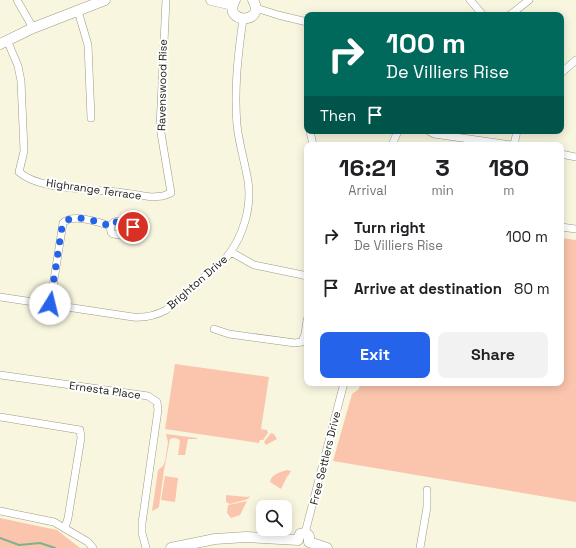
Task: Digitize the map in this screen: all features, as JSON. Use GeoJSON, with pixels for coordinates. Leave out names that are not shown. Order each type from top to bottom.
{"type":"FeatureCollection","features":[{"type":"Feature","properties":{"kind":"street"},"geometry":{"type":"LineString","coordinates":[[17,0],[33,28]]}},
{"type":"Feature","properties":{"kind":"street"},"geometry":{"type":"LineString","coordinates":[[4,42],[33,28],[105,0]]}},
{"type":"Feature","properties":{"kind":"street","name":"Ravenswood Rise"},"geometry":{"type":"LineString","coordinates":[[166,0],[160,127],[171,193]]}},
{"type":"Feature","properties":{"kind":"street"},"geometry":{"type":"LineString","coordinates":[[211,0],[234,3],[235,14],[243,19],[252,16],[254,4],[272,14],[304,21]]}},
{"type":"Feature","properties":{"kind":"street"},"geometry":{"type":"LineString","coordinates":[[470,0],[480,12]]}},
{"type":"Feature","properties":{"kind":"street"},"geometry":{"type":"LineString","coordinates":[[514,12],[529,0]]}},
{"type":"Feature","properties":{"kind":"street"},"geometry":{"type":"LineString","coordinates":[[78,10],[88,45],[91,118]]}},
{"type":"Feature","properties":{"kind":"street","name":"Brighton Drive"},"geometry":{"type":"LineString","coordinates":[[0,297],[133,317],[150,317],[166,310],[219,265],[231,252],[243,227],[248,199],[248,183],[237,126],[236,89],[243,19]]}},
{"type":"Feature","properties":{"kind":"street","name":"Highrange Terrace"},"geometry":{"type":"LineString","coordinates":[[4,42],[18,66],[21,81],[24,151],[19,172],[31,180],[54,185],[152,197],[171,193]]}},
{"type":"Feature","properties":{"kind":"street"},"geometry":{"type":"LineString","coordinates":[[564,70],[576,60]]}},
{"type":"Feature","properties":{"kind":"street"},"geometry":{"type":"LineString","coordinates":[[434,134],[491,142]]}},
{"type":"Feature","properties":{"kind":"street"},"geometry":{"type":"LineString","coordinates":[[564,155],[576,157]]}},
{"type":"Feature","properties":{"kind":"street"},"geometry":{"type":"LineString","coordinates":[[50,304],[63,223],[66,220],[74,218],[96,221],[110,226]]}},
{"type":"Feature","properties":{"kind":"street"},"geometry":{"type":"LineString","coordinates":[[564,227],[576,229]]}},
{"type":"Feature","properties":{"kind":"street"},"geometry":{"type":"LineString","coordinates":[[231,252],[254,265],[304,276]]}},
{"type":"Feature","properties":{"kind":"street"},"geometry":{"type":"LineString","coordinates":[[214,329],[230,334],[295,343],[302,342],[304,337]]}},
{"type":"Feature","properties":{"kind":"street","name":"Ernesta Place"},"geometry":{"type":"LineString","coordinates":[[0,375],[148,396],[157,402],[158,410],[142,528],[146,548]]}},
{"type":"Feature","properties":{"kind":"street","name":"Free Settlers Drive"},"geometry":{"type":"LineString","coordinates":[[304,538],[343,386]]}},
{"type":"Feature","properties":{"kind":"street"},"geometry":{"type":"LineString","coordinates":[[0,417],[80,430],[81,438],[68,518],[65,528]]}},
{"type":"Feature","properties":{"kind":"street"},"geometry":{"type":"LineString","coordinates":[[420,548],[427,507],[427,490]]}},
{"type":"Feature","properties":{"kind":"street"},"geometry":{"type":"LineString","coordinates":[[0,511],[50,521],[88,542],[93,548]]}},
{"type":"Feature","properties":{"kind":"street"},"geometry":{"type":"LineString","coordinates":[[171,548],[182,547],[215,539],[246,537],[304,538],[327,548]]}},
{"type":"Feature","properties":{"kind":"shaded area"},"geometry":{"type":"Polygon","coordinates":[[[564,238],[576,240],[576,502],[333,461],[352,394],[359,389],[360,386],[564,386],[564,238]]]}},
{"type":"Feature","properties":{"kind":"shaded area"},"geometry":{"type":"Polygon","coordinates":[[[175,364],[269,377],[261,429],[267,430],[268,433],[263,440],[260,440],[259,443],[165,429],[175,364]]]}},
{"type":"Feature","properties":{"kind":"shaded area"},"geometry":{"type":"Polygon","coordinates":[[[271,433],[274,434],[277,439],[266,445],[264,442],[271,433]]]}},
{"type":"Feature","properties":{"kind":"shaded area"},"geometry":{"type":"Polygon","coordinates":[[[166,434],[197,439],[188,439],[185,455],[178,455],[180,441],[176,438],[170,439],[159,507],[152,511],[158,470],[163,466],[165,461],[168,442],[166,434]]]}},
{"type":"Feature","properties":{"kind":"shaded area"},"geometry":{"type":"Polygon","coordinates":[[[287,470],[291,471],[286,477],[281,489],[270,482],[274,475],[287,470]]]}},
{"type":"Feature","properties":{"kind":"shaded area"},"geometry":{"type":"Polygon","coordinates":[[[165,476],[178,478],[175,502],[161,500],[165,476]]]}},
{"type":"Feature","properties":{"kind":"shaded area"},"geometry":{"type":"Polygon","coordinates":[[[226,495],[250,496],[248,499],[230,504],[226,502],[226,495]]]}},
{"type":"Feature","properties":{"kind":"shaded area"},"geometry":{"type":"Polygon","coordinates":[[[247,501],[240,515],[231,518],[227,513],[228,505],[247,501]]]}},
{"type":"Feature","properties":{"kind":"shaded area"},"geometry":{"type":"Polygon","coordinates":[[[0,518],[57,530],[80,548],[0,548],[0,518]]]}},
{"type":"Feature","properties":{"kind":"waterway"},"geometry":{"type":"LineString","coordinates":[[0,538],[19,545],[40,543],[55,548]]}},
{"type":"Feature","properties":{"kind":"route"},"geometry":{"type":"LineString","coordinates":[[50,304],[62,227],[66,220],[74,218],[96,221],[110,226],[117,221],[128,222],[133,227]]}}]}
